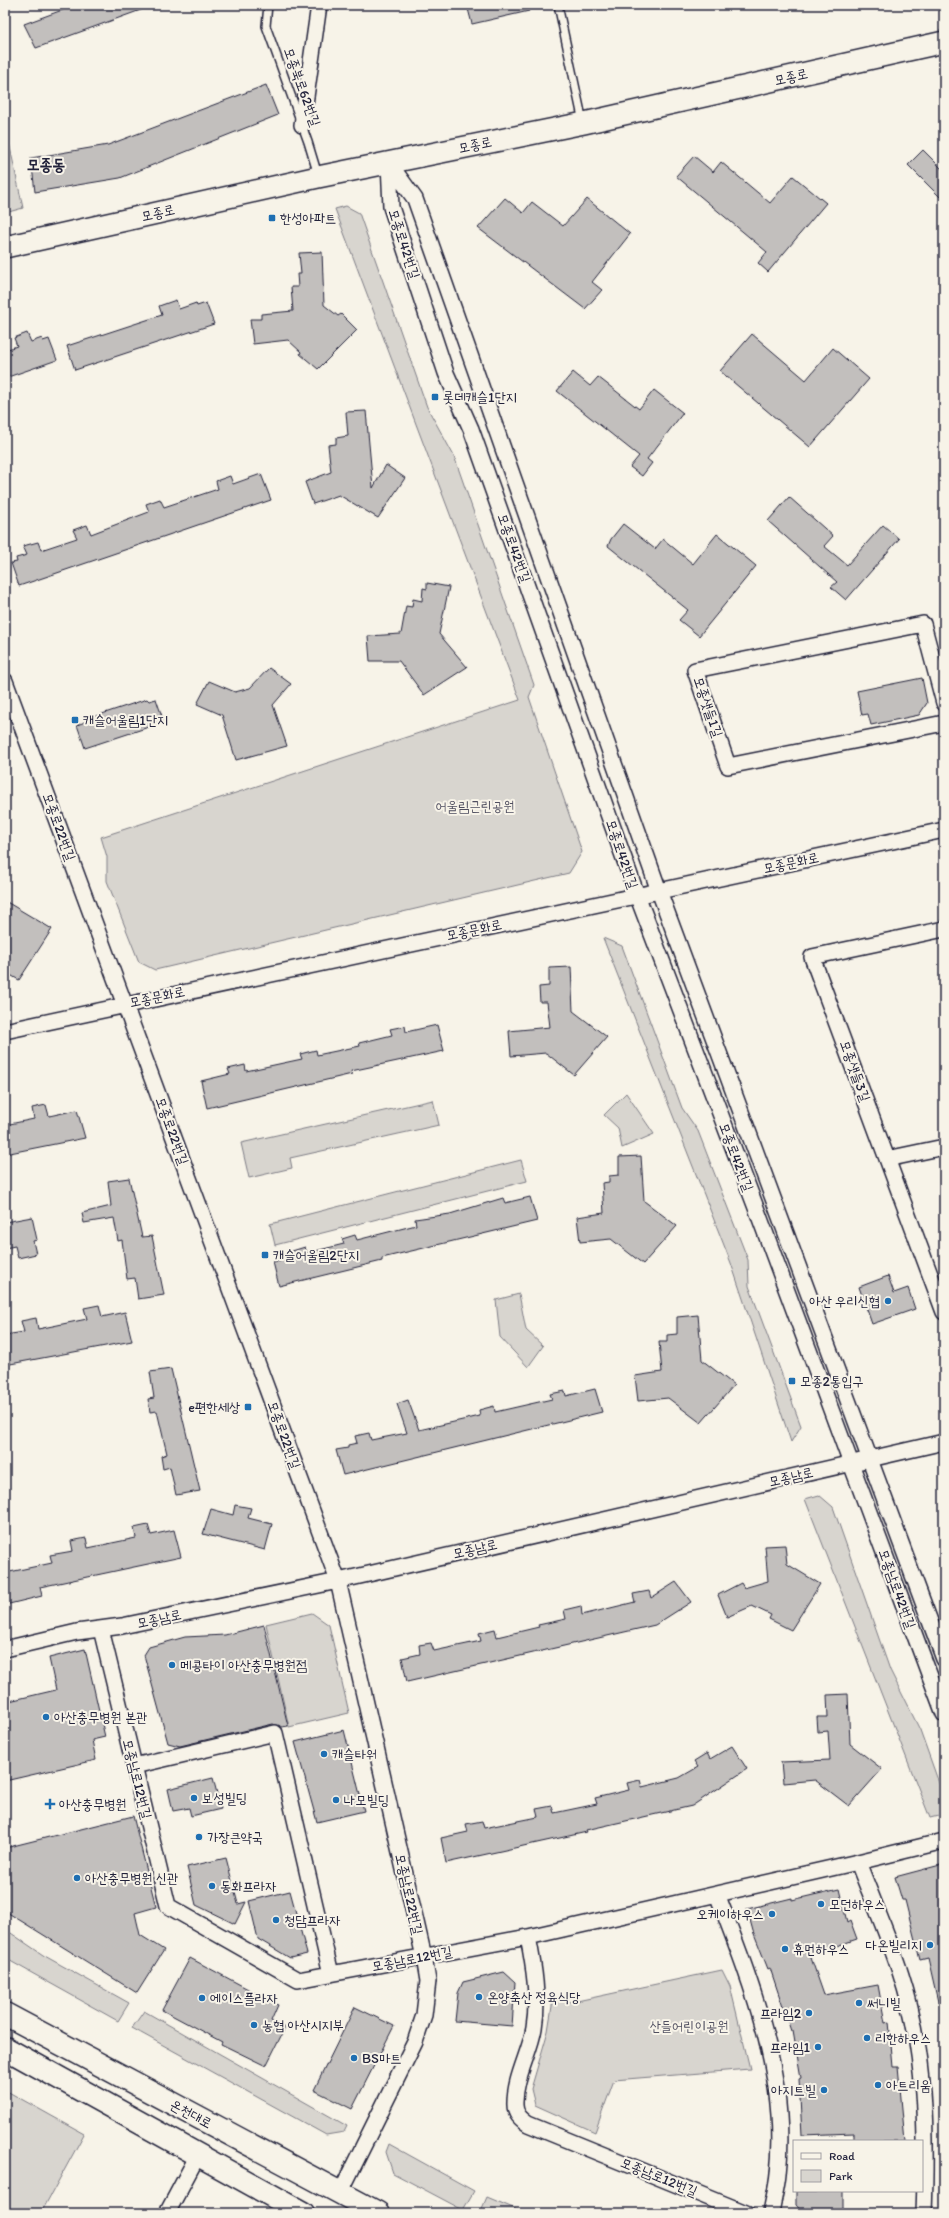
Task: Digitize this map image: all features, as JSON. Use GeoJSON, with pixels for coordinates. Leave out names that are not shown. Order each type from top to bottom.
{"type":"FeatureCollection","features":[{"type":"Feature","properties":{"kind":"main road","name":"온천대로"},"geometry":{"type":"LineString","coordinates":[[5,2014],[378,2213]]}},
{"type":"Feature","properties":{"kind":"main road"},"geometry":{"type":"LineString","coordinates":[[5,2048],[303,2213]]}},
{"type":"Feature","properties":{"kind":"street"},"geometry":{"type":"LineString","coordinates":[[302,125],[319,5]]}},
{"type":"Feature","properties":{"kind":"street","name":"모종로"},"geometry":{"type":"LineString","coordinates":[[5,247],[318,177],[584,123],[944,42]]}},
{"type":"Feature","properties":{"kind":"street","name":"모종로42번길"},"geometry":{"type":"LineString","coordinates":[[389,163],[414,199],[660,891],[870,1459]]}},
{"type":"Feature","properties":{"kind":"street","name":"모종로42번길"},"geometry":{"type":"LineString","coordinates":[[389,163],[391,207],[446,373],[474,436],[637,895],[851,1464]]}},
{"type":"Feature","properties":{"kind":"street","name":"모종샛들1길"},"geometry":{"type":"LineString","coordinates":[[944,703],[923,624],[695,670],[728,766],[944,723]]}},
{"type":"Feature","properties":{"kind":"street","name":"모종로22번길"},"geometry":{"type":"LineString","coordinates":[[5,681],[338,1581]]}},
{"type":"Feature","properties":{"kind":"street","name":"모종문화로"},"geometry":{"type":"LineString","coordinates":[[5,1031],[125,1004],[944,830]]}},
{"type":"Feature","properties":{"kind":"street","name":"모종샛들3길"},"geometry":{"type":"LineString","coordinates":[[944,929],[812,957],[944,1312]]}},
{"type":"Feature","properties":{"kind":"street"},"geometry":{"type":"LineString","coordinates":[[887,1159],[944,1147]]}},
{"type":"Feature","properties":{"kind":"street","name":"모종남로"},"geometry":{"type":"LineString","coordinates":[[5,1649],[78,1632],[101,1629],[338,1581],[944,1442]]}},
{"type":"Feature","properties":{"kind":"street","name":"모종남로42번길"},"geometry":{"type":"LineString","coordinates":[[870,1459],[944,1659]]}},
{"type":"Feature","properties":{"kind":"street","name":"모종남로42번길"},"geometry":{"type":"LineString","coordinates":[[851,1464],[944,1714]]}},
{"type":"Feature","properties":{"kind":"street","name":"모종남로22번길"},"geometry":{"type":"LineString","coordinates":[[338,1581],[424,1957],[428,1981],[424,2015],[415,2042],[340,2193]]}},
{"type":"Feature","properties":{"kind":"street","name":"모종남로12번길"},"geometry":{"type":"LineString","coordinates":[[101,1629],[168,1906],[298,1980],[528,1937],[535,1976],[536,2002],[534,2029],[516,2093],[514,2106],[518,2116],[528,2124],[746,2213]]}},
{"type":"Feature","properties":{"kind":"street"},"geometry":{"type":"LineString","coordinates":[[134,1766],[275,1733],[331,1974]]}},
{"type":"Feature","properties":{"kind":"street"},"geometry":{"type":"LineString","coordinates":[[528,1937],[944,1841]]}},
{"type":"Feature","properties":{"kind":"street"},"geometry":{"type":"LineString","coordinates":[[858,1862],[901,1976],[914,2028],[924,2092],[926,2160],[924,2213]]}},
{"type":"Feature","properties":{"kind":"street"},"geometry":{"type":"LineString","coordinates":[[717,1894],[746,1971],[763,2024],[771,2060],[776,2092],[779,2133],[778,2174],[771,2213]]}},
{"type":"Feature","properties":{"kind":"street"},"geometry":{"type":"LineString","coordinates":[[167,2213],[198,2155]]}},
{"type":"Feature","properties":{"kind":"lane","name":"모종북로62번길"},"geometry":{"type":"LineString","coordinates":[[268,5],[266,26],[302,125],[318,177]]}},
{"type":"Feature","properties":{"kind":"lane"},"geometry":{"type":"LineString","coordinates":[[558,5],[584,123]]}},
{"type":"Feature","properties":{"kind":"green space"},"geometry":{"type":"Polygon","coordinates":[[[5,124],[23,208],[5,213],[5,124]]]}},
{"type":"Feature","properties":{"kind":"green space","name":"어울림근린공원"},"geometry":{"type":"Polygon","coordinates":[[[346,206],[359,213],[427,407],[454,456],[534,685],[529,697],[582,852],[569,873],[155,970],[139,962],[107,881],[107,857],[101,837],[520,700],[335,209],[346,206]]]}},
{"type":"Feature","properties":{"kind":"green space"},"geometry":{"type":"Polygon","coordinates":[[[603,938],[622,946],[682,1108],[698,1131],[748,1260],[749,1286],[801,1426],[791,1442],[731,1263],[603,938]]]}},
{"type":"Feature","properties":{"kind":"green space"},"geometry":{"type":"Polygon","coordinates":[[[626,1093],[654,1134],[622,1148],[618,1128],[604,1115],[626,1093]]]}},
{"type":"Feature","properties":{"kind":"green space"},"geometry":{"type":"Polygon","coordinates":[[[433,1100],[439,1125],[290,1158],[292,1168],[249,1178],[241,1143],[433,1100]]]}},
{"type":"Feature","properties":{"kind":"green space"},"geometry":{"type":"Polygon","coordinates":[[[521,1160],[527,1181],[275,1245],[270,1224],[521,1160]]]}},
{"type":"Feature","properties":{"kind":"green space"},"geometry":{"type":"Polygon","coordinates":[[[519,1294],[526,1330],[543,1346],[528,1367],[500,1337],[496,1300],[519,1294]]]}},
{"type":"Feature","properties":{"kind":"green space"},"geometry":{"type":"Polygon","coordinates":[[[819,1495],[833,1507],[890,1670],[920,1730],[944,1797],[944,1810],[942,1815],[930,1818],[805,1499],[819,1495]]]}},
{"type":"Feature","properties":{"kind":"green space"},"geometry":{"type":"Polygon","coordinates":[[[312,1613],[329,1625],[349,1713],[289,1727],[266,1624],[312,1613]]]}},
{"type":"Feature","properties":{"kind":"green space"},"geometry":{"type":"Polygon","coordinates":[[[5,1929],[43,1955],[129,2003],[118,2021],[5,1957],[5,1929]]]}},
{"type":"Feature","properties":{"kind":"green space","name":"산들어린이공원"},"geometry":{"type":"Polygon","coordinates":[[[722,1970],[730,1986],[750,2069],[614,2080],[595,2132],[535,2105],[531,2089],[548,2031],[553,2000],[566,2002],[577,2001],[722,1970]]]}},
{"type":"Feature","properties":{"kind":"green space"},"geometry":{"type":"Polygon","coordinates":[[[144,2011],[347,2126],[344,2132],[326,2135],[132,2028],[144,2011]]]}},
{"type":"Feature","properties":{"kind":"green space"},"geometry":{"type":"Polygon","coordinates":[[[5,2090],[84,2134],[41,2213],[5,2213],[5,2090]]]}},
{"type":"Feature","properties":{"kind":"green space"},"geometry":{"type":"Polygon","coordinates":[[[389,2144],[474,2191],[463,2210],[393,2173],[386,2152],[389,2144]]]}},
{"type":"Feature","properties":{"kind":"green space"},"geometry":{"type":"Polygon","coordinates":[[[487,2197],[525,2213],[480,2213],[487,2197]]]}},
{"type":"Feature","properties":{"kind":"building"},"geometry":{"type":"Polygon","coordinates":[[[76,5],[148,5],[149,7],[36,48],[24,24],[76,5]]]}},
{"type":"Feature","properties":{"kind":"building"},"geometry":{"type":"Polygon","coordinates":[[[467,5],[529,5],[529,11],[472,24],[467,5]]]}},
{"type":"Feature","properties":{"kind":"building"},"geometry":{"type":"Polygon","coordinates":[[[266,85],[278,115],[120,178],[35,192],[31,158],[108,145],[266,85]]]}},
{"type":"Feature","properties":{"kind":"building"},"geometry":{"type":"Polygon","coordinates":[[[923,150],[944,171],[944,201],[908,165],[923,150]]]}},
{"type":"Feature","properties":{"kind":"building"},"geometry":{"type":"Polygon","coordinates":[[[694,156],[713,172],[721,162],[770,203],[793,176],[826,203],[768,272],[758,263],[767,252],[676,176],[694,156]]]}},
{"type":"Feature","properties":{"kind":"building"},"geometry":{"type":"Polygon","coordinates":[[[505,198],[523,213],[532,202],[563,226],[587,199],[630,234],[592,282],[602,290],[585,309],[478,228],[505,198]]]}},
{"type":"Feature","properties":{"kind":"building"},"geometry":{"type":"Polygon","coordinates":[[[322,252],[324,305],[338,316],[341,314],[357,330],[318,369],[300,354],[301,352],[288,340],[253,344],[250,319],[261,319],[261,314],[293,311],[291,287],[298,287],[297,274],[301,274],[299,253],[322,252]]]}},
{"type":"Feature","properties":{"kind":"building"},"geometry":{"type":"Polygon","coordinates":[[[176,300],[179,309],[196,303],[197,306],[206,303],[214,324],[75,370],[67,346],[162,315],[159,306],[176,300]]]}},
{"type":"Feature","properties":{"kind":"building"},"geometry":{"type":"Polygon","coordinates":[[[27,333],[31,342],[42,338],[43,341],[49,339],[57,360],[5,378],[5,350],[17,346],[14,338],[27,333]]]}},
{"type":"Feature","properties":{"kind":"building"},"geometry":{"type":"Polygon","coordinates":[[[752,334],[806,380],[833,348],[869,379],[810,447],[720,371],[752,334]]]}},
{"type":"Feature","properties":{"kind":"building"},"geometry":{"type":"Polygon","coordinates":[[[573,372],[590,386],[598,377],[639,409],[654,390],[683,413],[647,459],[652,463],[642,476],[630,467],[639,456],[557,391],[573,372]]]}},
{"type":"Feature","properties":{"kind":"building"},"geometry":{"type":"Polygon","coordinates":[[[366,411],[373,488],[386,465],[405,478],[378,518],[339,495],[313,504],[305,482],[331,472],[328,445],[336,444],[336,438],[348,436],[346,412],[366,411]]]}},
{"type":"Feature","properties":{"kind":"building"},"geometry":{"type":"Polygon","coordinates":[[[261,474],[271,500],[19,586],[11,563],[17,562],[16,558],[27,555],[23,546],[38,542],[41,550],[77,538],[73,530],[87,525],[91,534],[149,512],[146,504],[160,499],[164,507],[218,489],[216,481],[230,476],[233,484],[261,474]]]}},
{"type":"Feature","properties":{"kind":"building"},"geometry":{"type":"Polygon","coordinates":[[[789,497],[833,536],[824,546],[847,565],[883,525],[899,539],[846,600],[831,587],[837,582],[768,521],[789,497]]]}},
{"type":"Feature","properties":{"kind":"building"},"geometry":{"type":"Polygon","coordinates":[[[623,524],[655,549],[663,539],[693,564],[717,534],[756,566],[699,636],[679,620],[688,610],[608,546],[611,539],[623,524]]]}},
{"type":"Feature","properties":{"kind":"building"},"geometry":{"type":"Polygon","coordinates":[[[427,583],[449,587],[439,634],[467,667],[424,695],[399,661],[370,661],[368,636],[401,634],[406,606],[412,607],[413,599],[422,601],[423,588],[427,589],[427,583]]]}},
{"type":"Feature","properties":{"kind":"building"},"geometry":{"type":"Polygon","coordinates":[[[269,668],[291,684],[273,705],[287,746],[236,760],[222,715],[197,704],[209,681],[235,692],[250,688],[269,668]]]}},
{"type":"Feature","properties":{"kind":"building"},"geometry":{"type":"Polygon","coordinates":[[[922,678],[927,703],[919,715],[871,725],[868,714],[862,715],[857,691],[922,678]]]}},
{"type":"Feature","properties":{"kind":"building"},"geometry":{"type":"Polygon","coordinates":[[[147,699],[149,701],[156,699],[164,722],[85,748],[77,725],[85,722],[84,720],[147,699]]]}},
{"type":"Feature","properties":{"kind":"building"},"geometry":{"type":"Polygon","coordinates":[[[5,901],[52,929],[19,980],[5,972],[5,901]]]}},
{"type":"Feature","properties":{"kind":"building"},"geometry":{"type":"Polygon","coordinates":[[[571,967],[573,1011],[607,1037],[574,1075],[546,1053],[511,1056],[509,1031],[550,1027],[547,1002],[540,1002],[539,987],[549,986],[549,968],[571,967]]]}},
{"type":"Feature","properties":{"kind":"building"},"geometry":{"type":"Polygon","coordinates":[[[437,1025],[444,1051],[351,1071],[352,1074],[207,1108],[201,1081],[230,1074],[228,1069],[245,1065],[246,1071],[302,1059],[300,1054],[316,1050],[317,1055],[360,1046],[359,1043],[392,1035],[390,1029],[405,1026],[406,1032],[437,1025]]]}},
{"type":"Feature","properties":{"kind":"building"},"geometry":{"type":"Polygon","coordinates":[[[46,1105],[49,1116],[77,1110],[85,1138],[5,1154],[5,1125],[34,1119],[32,1108],[46,1105]]]}},
{"type":"Feature","properties":{"kind":"building"},"geometry":{"type":"Polygon","coordinates":[[[641,1156],[644,1201],[677,1226],[643,1264],[611,1239],[580,1242],[577,1217],[604,1213],[602,1183],[609,1182],[609,1176],[619,1175],[619,1157],[641,1156]]]}},
{"type":"Feature","properties":{"kind":"building"},"geometry":{"type":"Polygon","coordinates":[[[129,1178],[142,1237],[152,1236],[164,1295],[138,1299],[135,1278],[127,1279],[122,1240],[118,1241],[114,1218],[84,1223],[82,1213],[111,1206],[108,1181],[129,1178]]]}},
{"type":"Feature","properties":{"kind":"building"},"geometry":{"type":"Polygon","coordinates":[[[530,1197],[537,1221],[382,1258],[382,1261],[279,1286],[273,1262],[294,1257],[292,1251],[305,1247],[307,1253],[344,1244],[342,1239],[355,1235],[357,1240],[416,1225],[415,1219],[450,1214],[503,1198],[505,1203],[530,1197]]]}},
{"type":"Feature","properties":{"kind":"building"},"geometry":{"type":"Polygon","coordinates":[[[32,1217],[37,1240],[33,1241],[36,1254],[18,1258],[15,1246],[5,1248],[5,1222],[32,1217]]]}},
{"type":"Feature","properties":{"kind":"building","name":"아산 우리신협"},"geometry":{"type":"Polygon","coordinates":[[[888,1276],[894,1293],[908,1288],[915,1309],[872,1324],[859,1287],[888,1276]]]}},
{"type":"Feature","properties":{"kind":"building"},"geometry":{"type":"Polygon","coordinates":[[[99,1305],[102,1317],[125,1312],[132,1341],[5,1365],[5,1335],[24,1332],[21,1321],[36,1318],[38,1329],[87,1319],[84,1308],[99,1305]]]}},
{"type":"Feature","properties":{"kind":"building"},"geometry":{"type":"Polygon","coordinates":[[[698,1315],[702,1360],[734,1385],[701,1423],[668,1398],[638,1401],[635,1376],[662,1372],[659,1342],[667,1342],[667,1335],[677,1334],[677,1317],[698,1315]]]}},
{"type":"Feature","properties":{"kind":"building"},"geometry":{"type":"Polygon","coordinates":[[[171,1369],[200,1491],[176,1495],[170,1467],[163,1469],[161,1456],[167,1454],[157,1411],[150,1412],[148,1399],[154,1398],[150,1372],[171,1369]]]}},
{"type":"Feature","properties":{"kind":"building"},"geometry":{"type":"Polygon","coordinates":[[[595,1389],[602,1412],[343,1475],[336,1450],[348,1448],[348,1445],[357,1443],[355,1436],[369,1433],[371,1440],[407,1433],[397,1404],[408,1400],[419,1430],[480,1416],[479,1410],[494,1406],[495,1412],[552,1399],[550,1394],[565,1391],[566,1396],[595,1389]]]}},
{"type":"Feature","properties":{"kind":"building"},"geometry":{"type":"Polygon","coordinates":[[[235,1505],[251,1508],[248,1518],[272,1524],[265,1550],[203,1534],[211,1509],[233,1515],[235,1505]]]}},
{"type":"Feature","properties":{"kind":"building"},"geometry":{"type":"Polygon","coordinates":[[[148,1525],[151,1535],[174,1530],[181,1557],[40,1587],[42,1596],[5,1605],[5,1573],[52,1563],[50,1555],[73,1551],[71,1541],[86,1538],[88,1548],[136,1538],[134,1528],[148,1525]]]}},
{"type":"Feature","properties":{"kind":"building"},"geometry":{"type":"Polygon","coordinates":[[[785,1545],[787,1564],[820,1584],[791,1630],[769,1619],[771,1615],[752,1606],[727,1617],[718,1595],[741,1583],[744,1588],[768,1581],[765,1546],[785,1545]]]}},
{"type":"Feature","properties":{"kind":"building"},"geometry":{"type":"Polygon","coordinates":[[[676,1582],[691,1602],[655,1625],[407,1682],[402,1658],[420,1654],[419,1645],[431,1643],[434,1651],[481,1641],[479,1633],[495,1629],[497,1637],[539,1627],[538,1625],[566,1619],[564,1610],[581,1606],[582,1615],[635,1602],[633,1594],[649,1591],[651,1598],[676,1582]]]}},
{"type":"Feature","properties":{"kind":"building"},"geometry":{"type":"Polygon","coordinates":[[[264,1625],[288,1726],[282,1727],[273,1724],[180,1746],[168,1743],[144,1655],[149,1647],[185,1637],[225,1635],[264,1625]]]}},
{"type":"Feature","properties":{"kind":"building","name":"아산충무병원 본관"},"geometry":{"type":"Polygon","coordinates":[[[85,1649],[105,1737],[92,1740],[96,1760],[5,1781],[5,1702],[56,1690],[49,1658],[85,1649]]]}},
{"type":"Feature","properties":{"kind":"building"},"geometry":{"type":"Polygon","coordinates":[[[848,1694],[850,1744],[882,1769],[849,1806],[815,1780],[783,1783],[781,1762],[830,1760],[828,1731],[818,1732],[817,1717],[828,1717],[827,1695],[848,1694]]]}},
{"type":"Feature","properties":{"kind":"building"},"geometry":{"type":"Polygon","coordinates":[[[344,1730],[364,1811],[317,1822],[295,1742],[344,1730]]]}},
{"type":"Feature","properties":{"kind":"building"},"geometry":{"type":"Polygon","coordinates":[[[732,1746],[747,1769],[692,1806],[586,1830],[587,1832],[446,1863],[441,1838],[468,1832],[466,1824],[482,1821],[484,1828],[538,1817],[536,1809],[552,1806],[554,1813],[597,1804],[595,1798],[629,1790],[627,1783],[640,1780],[642,1787],[679,1778],[698,1767],[694,1761],[707,1753],[710,1759],[732,1746]]]}},
{"type":"Feature","properties":{"kind":"building","name":"보성빌딩"},"geometry":{"type":"Polygon","coordinates":[[[213,1778],[221,1809],[191,1816],[189,1808],[173,1811],[168,1789],[213,1778]]]}},
{"type":"Feature","properties":{"kind":"building","name":"아산충무병원 신관"},"geometry":{"type":"Polygon","coordinates":[[[133,1816],[156,1907],[135,1913],[140,1935],[164,1950],[137,1993],[5,1911],[5,1848],[133,1816]]]}},
{"type":"Feature","properties":{"kind":"building","name":"동화프라자"},"geometry":{"type":"Polygon","coordinates":[[[226,1858],[238,1904],[246,1902],[235,1924],[196,1905],[187,1867],[226,1858]]]}},
{"type":"Feature","properties":{"kind":"building"},"geometry":{"type":"Polygon","coordinates":[[[944,1864],[944,2001],[938,2002],[928,1958],[920,1960],[905,1900],[902,1900],[895,1877],[944,1864]]]}},
{"type":"Feature","properties":{"kind":"building"},"geometry":{"type":"Polygon","coordinates":[[[839,1889],[847,1922],[850,1920],[857,1939],[810,1955],[824,1995],[878,1985],[885,2023],[889,2022],[893,2066],[898,2066],[905,2140],[854,2140],[854,2133],[802,2135],[799,2079],[801,2078],[793,2031],[791,2031],[770,1968],[768,1969],[753,1931],[747,1909],[792,1898],[792,1900],[839,1889]]]}},
{"type":"Feature","properties":{"kind":"building","name":"청담프라자"},"geometry":{"type":"Polygon","coordinates":[[[290,1891],[307,1954],[290,1958],[258,1939],[249,1901],[290,1891]]]}},
{"type":"Feature","properties":{"kind":"building"},"geometry":{"type":"Polygon","coordinates":[[[190,1958],[278,2005],[271,2021],[285,2028],[266,2066],[221,2044],[222,2042],[162,2010],[190,1958]]]}},
{"type":"Feature","properties":{"kind":"building"},"geometry":{"type":"Polygon","coordinates":[[[504,1972],[515,1982],[512,2026],[455,2021],[458,1993],[463,1982],[504,1972]]]}},
{"type":"Feature","properties":{"kind":"building","name":"BS마트"},"geometry":{"type":"Polygon","coordinates":[[[355,2007],[394,2026],[352,2109],[314,2090],[355,2007]]]}},
{"type":"Feature","properties":{"kind":"building"},"geometry":{"type":"Polygon","coordinates":[[[796,2192],[843,2192],[843,2213],[803,2213],[796,2205],[796,2192]]]}},
{"type":"Feature","properties":{"kind":"place","name":"한성아파트"},"geometry":{"type":"Point","coordinates":[272,218]}},
{"type":"Feature","properties":{"kind":"place","name":"롯데캐슬1단지"},"geometry":{"type":"Point","coordinates":[435,397]}},
{"type":"Feature","properties":{"kind":"place","name":"캐슬어울림1단지"},"geometry":{"type":"Point","coordinates":[75,720]}},
{"type":"Feature","properties":{"kind":"place","name":"캐슬어울림2단지"},"geometry":{"type":"Point","coordinates":[265,1255]}},
{"type":"Feature","properties":{"kind":"place","name":"아산 우리신협"},"geometry":{"type":"Point","coordinates":[888,1301]}},
{"type":"Feature","properties":{"kind":"place","name":"모종2통입구"},"geometry":{"type":"Point","coordinates":[792,1381]}},
{"type":"Feature","properties":{"kind":"place","name":"e편한세상"},"geometry":{"type":"Point","coordinates":[248,1407]}},
{"type":"Feature","properties":{"kind":"place","name":"메콩타이 아산충무병원점"},"geometry":{"type":"Point","coordinates":[172,1665]}},
{"type":"Feature","properties":{"kind":"place","name":"아산충무병원 본관"},"geometry":{"type":"Point","coordinates":[46,1717]}},
{"type":"Feature","properties":{"kind":"place","name":"캐슬타워"},"geometry":{"type":"Point","coordinates":[324,1754]}},
{"type":"Feature","properties":{"kind":"place","name":"보성빌딩"},"geometry":{"type":"Point","coordinates":[194,1798]}},
{"type":"Feature","properties":{"kind":"place","name":"나모빌딩"},"geometry":{"type":"Point","coordinates":[336,1800]}},
{"type":"Feature","properties":{"kind":"place","name":"아산충무병원"},"geometry":{"type":"Point","coordinates":[50,1804]}},
{"type":"Feature","properties":{"kind":"place","name":"가장큰약국"},"geometry":{"type":"Point","coordinates":[199,1837]}},
{"type":"Feature","properties":{"kind":"place","name":"아산충무병원 신관"},"geometry":{"type":"Point","coordinates":[77,1878]}},
{"type":"Feature","properties":{"kind":"place","name":"동화프라자"},"geometry":{"type":"Point","coordinates":[212,1886]}},
{"type":"Feature","properties":{"kind":"place","name":"모던하우스"},"geometry":{"type":"Point","coordinates":[821,1904]}},
{"type":"Feature","properties":{"kind":"place","name":"오케이하우스"},"geometry":{"type":"Point","coordinates":[772,1914]}},
{"type":"Feature","properties":{"kind":"place","name":"청담프라자"},"geometry":{"type":"Point","coordinates":[276,1920]}},
{"type":"Feature","properties":{"kind":"place","name":"다온빌리지"},"geometry":{"type":"Point","coordinates":[930,1945]}},
{"type":"Feature","properties":{"kind":"place","name":"휴먼하우스"},"geometry":{"type":"Point","coordinates":[785,1949]}},
{"type":"Feature","properties":{"kind":"place","name":"온양축산 정육식당"},"geometry":{"type":"Point","coordinates":[479,1997]}},
{"type":"Feature","properties":{"kind":"place","name":"에이스플라자"},"geometry":{"type":"Point","coordinates":[202,1998]}},
{"type":"Feature","properties":{"kind":"place","name":"써니빌"},"geometry":{"type":"Point","coordinates":[859,2003]}},
{"type":"Feature","properties":{"kind":"place","name":"프라임2"},"geometry":{"type":"Point","coordinates":[809,2013]}},
{"type":"Feature","properties":{"kind":"place","name":"농협 아산시지부"},"geometry":{"type":"Point","coordinates":[254,2025]}},
{"type":"Feature","properties":{"kind":"place","name":"리한하우스"},"geometry":{"type":"Point","coordinates":[867,2038]}},
{"type":"Feature","properties":{"kind":"place","name":"프라임1"},"geometry":{"type":"Point","coordinates":[818,2047]}},
{"type":"Feature","properties":{"kind":"place","name":"BS마트"},"geometry":{"type":"Point","coordinates":[354,2058]}},
{"type":"Feature","properties":{"kind":"place","name":"아트리움"},"geometry":{"type":"Point","coordinates":[878,2085]}},
{"type":"Feature","properties":{"kind":"place","name":"아지트빌"},"geometry":{"type":"Point","coordinates":[824,2090]}},
{"type":"Feature","properties":{"kind":"district","name":"모종동"},"geometry":{"type":"Point","coordinates":[46,164]}}]}
